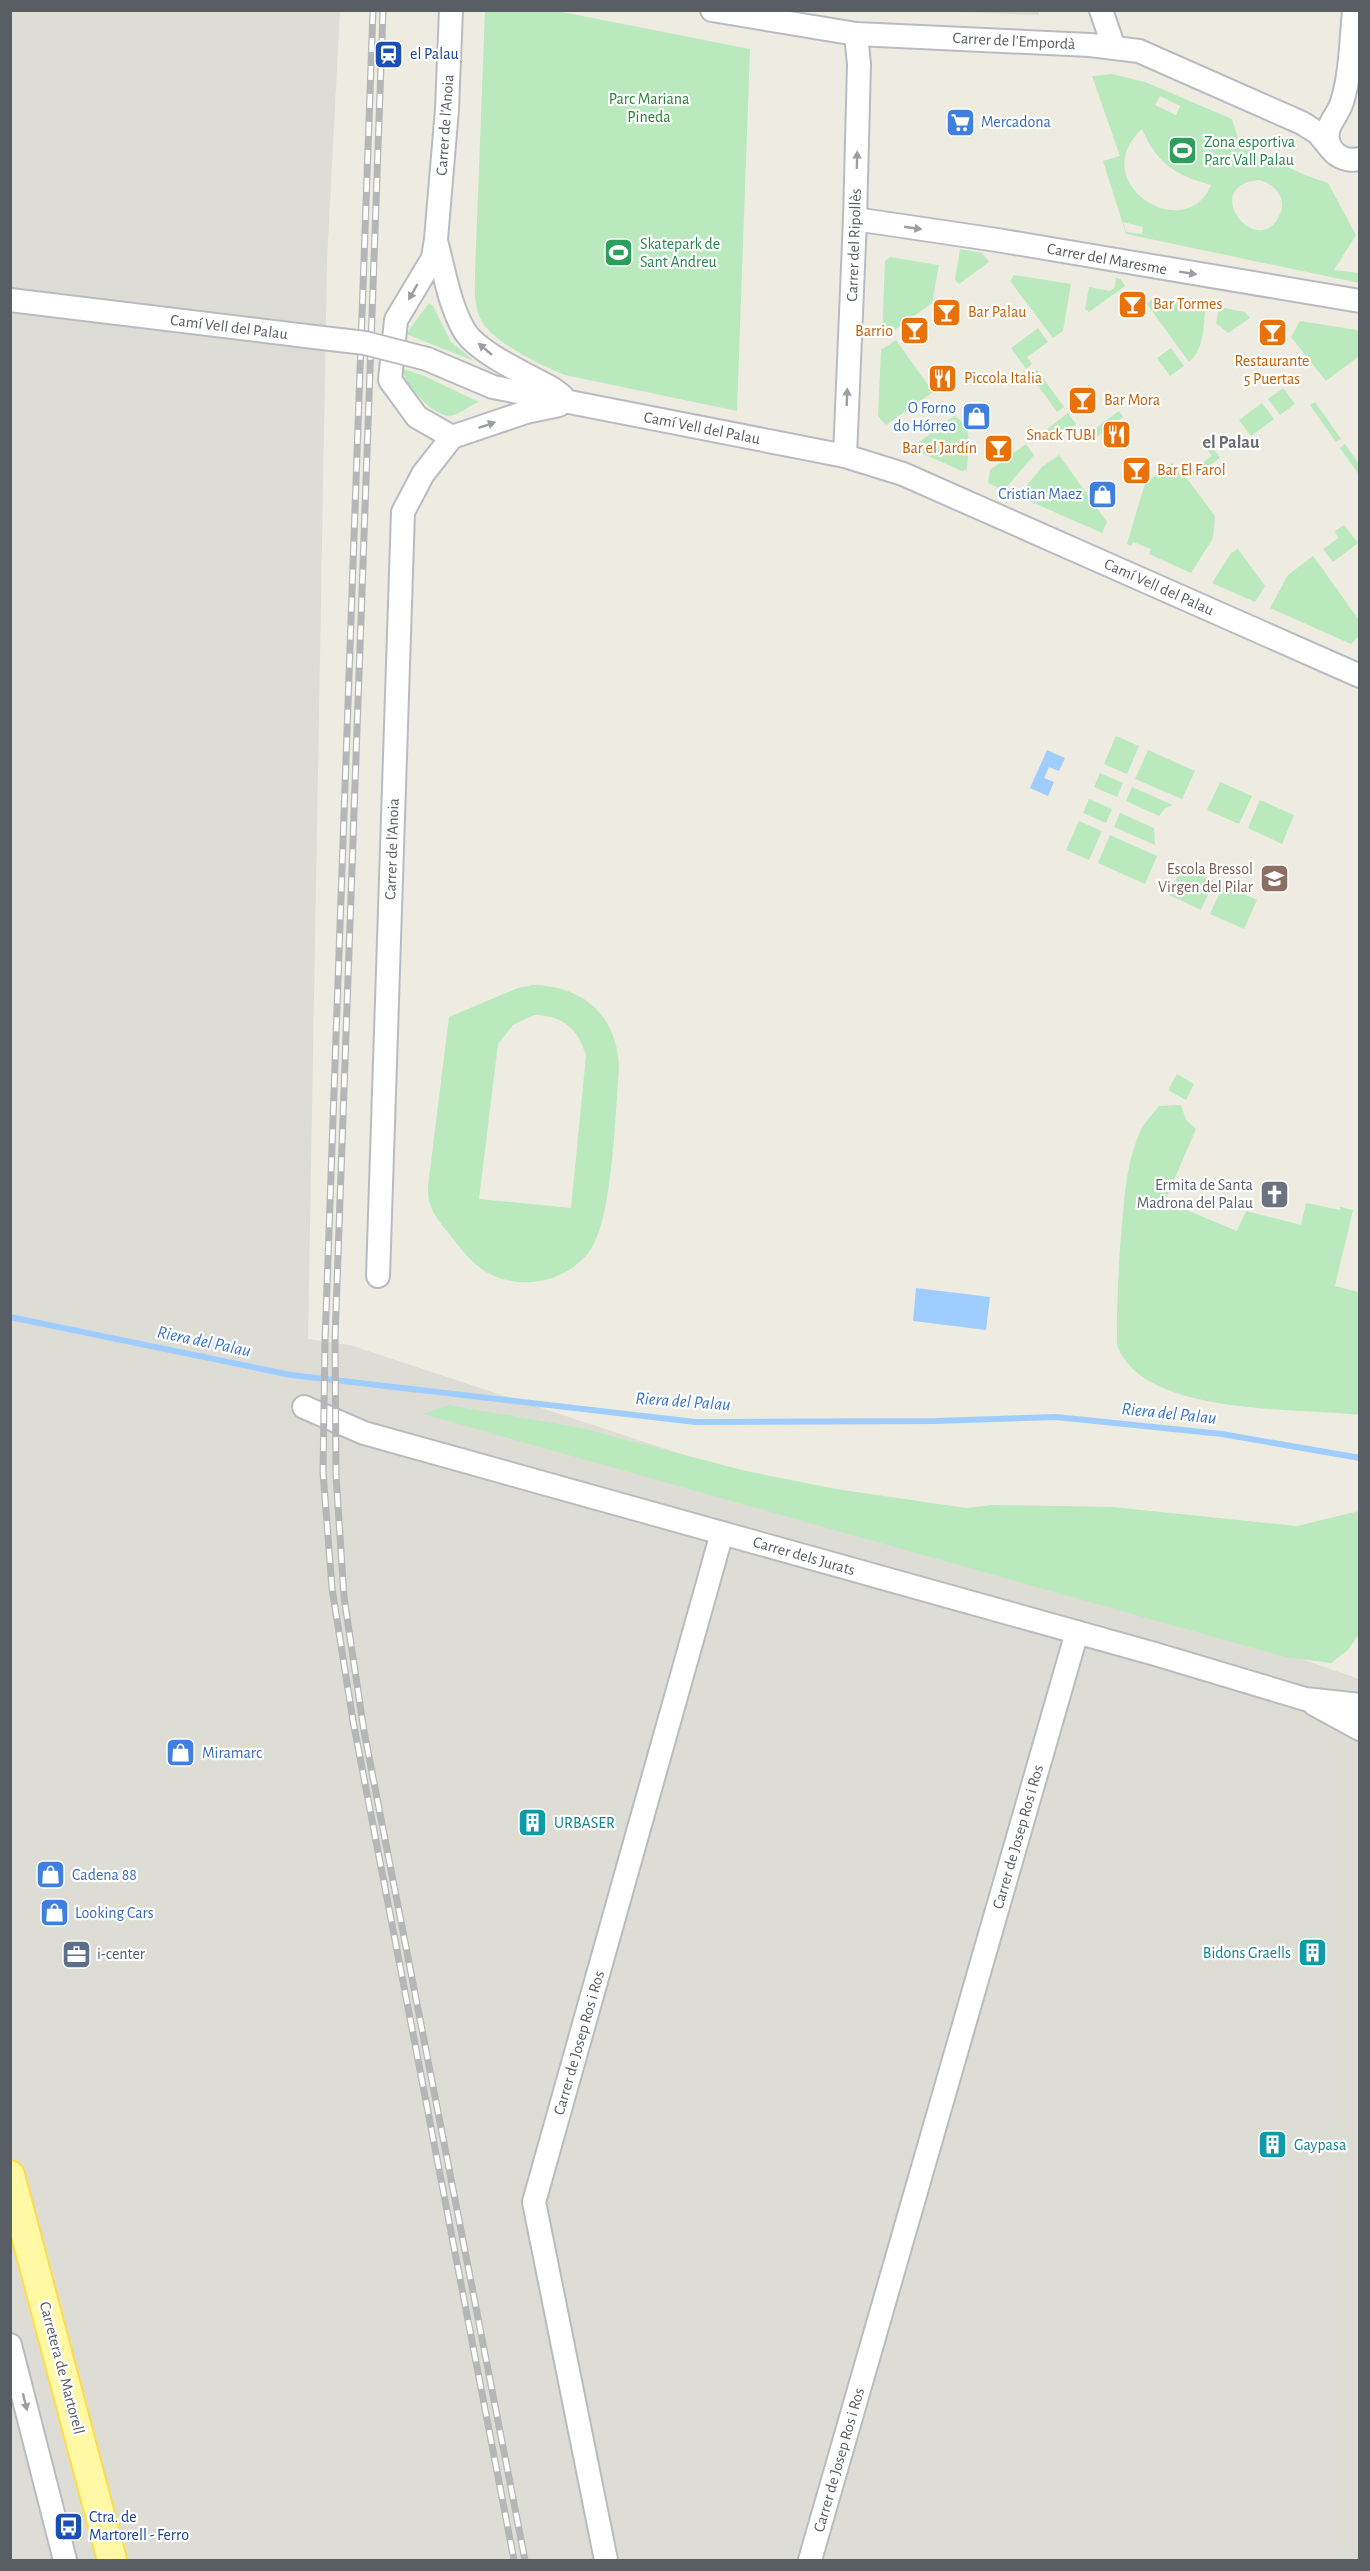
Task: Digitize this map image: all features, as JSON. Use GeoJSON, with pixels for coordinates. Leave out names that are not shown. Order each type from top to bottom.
{"type":"FeatureCollection","features":[{"type":"Feature","properties":{"kind":"main road","name":"Carretera de Martorell"},"geometry":{"type":"LineString","coordinates":[[10,2175],[112,2560]]}},
{"type":"Feature","properties":{"kind":"street","name":"Carrer de l'Anoia"},"geometry":{"type":"LineString","coordinates":[[378,1276],[403,512],[423,474],[452,437],[417,417],[390,380],[396,320],[433,258],[447,109],[451,10]]}},
{"type":"Feature","properties":{"kind":"street","name":"Carrer de l'Empordà"},"geometry":{"type":"LineString","coordinates":[[712,10],[856,34],[1139,51],[1302,123],[1318,133],[1359,180]]}},
{"type":"Feature","properties":{"kind":"street"},"geometry":{"type":"LineString","coordinates":[[1101,10],[1114,48]]}},
{"type":"Feature","properties":{"kind":"street"},"geometry":{"type":"LineString","coordinates":[[1354,10],[1348,77],[1342,104],[1327,135],[1333,152],[1350,160],[1359,159]]}},
{"type":"Feature","properties":{"kind":"street","name":"Carrer del Ripollès"},"geometry":{"type":"LineString","coordinates":[[845,456],[855,219],[859,64],[856,34]]}},
{"type":"Feature","properties":{"kind":"street"},"geometry":{"type":"LineString","coordinates":[[1302,123],[1319,123],[1350,111],[1359,110],[1348,77]]}},
{"type":"Feature","properties":{"kind":"street","name":"Carrer del Maresme"},"geometry":{"type":"LineString","coordinates":[[855,219],[997,240],[1359,302]]}},
{"type":"Feature","properties":{"kind":"street","name":"Carrer de l'Anoia"},"geometry":{"type":"LineString","coordinates":[[436,239],[454,309],[465,333],[494,356],[554,389],[570,403]]}},
{"type":"Feature","properties":{"kind":"street","name":"Camí Vell del Palau"},"geometry":{"type":"LineString","coordinates":[[10,300],[365,343],[427,359],[493,387],[845,456],[903,474],[1359,676]]}},
{"type":"Feature","properties":{"kind":"street"},"geometry":{"type":"LineString","coordinates":[[452,437],[526,412],[570,403]]}},
{"type":"Feature","properties":{"kind":"street","name":"Carrer dels Jurats"},"geometry":{"type":"LineString","coordinates":[[304,1407],[364,1433],[1077,1632],[1305,1699],[1349,1704],[1359,1691]]}},
{"type":"Feature","properties":{"kind":"street","name":"Carrer de Josep Ros i Ros"},"geometry":{"type":"LineString","coordinates":[[606,2560],[534,2202],[722,1533]]}},
{"type":"Feature","properties":{"kind":"street","name":"Carrer de Josep Ros i Ros"},"geometry":{"type":"LineString","coordinates":[[810,2560],[1077,1632]]}},
{"type":"Feature","properties":{"kind":"street","name":"Carrer dels Jurats"},"geometry":{"type":"LineString","coordinates":[[1305,1699],[1359,1729]]}},
{"type":"Feature","properties":{"kind":"street"},"geometry":{"type":"LineString","coordinates":[[10,2345],[65,2560]]}},
{"type":"Feature","properties":{"kind":"shaded area"},"geometry":{"type":"Polygon","coordinates":[[[1039,10],[1039,15],[929,11],[1039,10]]]}},
{"type":"Feature","properties":{"kind":"shaded area"},"geometry":{"type":"Polygon","coordinates":[[[11,11],[340,11],[327,261],[308,1339],[350,1345],[1359,1679],[1359,2560],[11,2560],[11,11]]]}},
{"type":"Feature","properties":{"kind":"green space","name":"Parc Mariana Pineda"},"geometry":{"type":"Polygon","coordinates":[[[485,11],[557,11],[750,49],[737,411],[565,375],[508,346],[489,331],[483,323],[476,305],[475,285],[485,11]]]}},
{"type":"Feature","properties":{"kind":"green space"},"geometry":{"type":"Polygon","coordinates":[[[1112,74],[1145,82],[1232,119],[1240,145],[1328,183],[1356,235],[1334,270],[1359,273],[1359,283],[1126,234],[1103,161],[1120,156],[1092,76],[1112,74]],[[1160,96],[1155,105],[1176,115],[1180,106],[1160,96]],[[1142,129],[1127,149],[1125,169],[1131,186],[1145,200],[1162,209],[1181,210],[1198,203],[1211,185],[1187,177],[1168,166],[1154,151],[1142,129]],[[1259,180],[1241,185],[1233,195],[1233,206],[1238,218],[1248,226],[1259,230],[1271,227],[1282,208],[1278,192],[1259,180]],[[1123,222],[1126,232],[1142,234],[1143,227],[1123,222]]]}},
{"type":"Feature","properties":{"kind":"green space"},"geometry":{"type":"Polygon","coordinates":[[[960,249],[982,253],[989,262],[959,284],[955,280],[960,249]]]}},
{"type":"Feature","properties":{"kind":"green space"},"geometry":{"type":"Polygon","coordinates":[[[890,257],[939,265],[932,303],[882,339],[885,261],[890,257]]]}},
{"type":"Feature","properties":{"kind":"green space"},"geometry":{"type":"Polygon","coordinates":[[[1014,275],[1071,284],[1063,331],[1053,338],[1010,281],[1014,275]]]}},
{"type":"Feature","properties":{"kind":"green space"},"geometry":{"type":"Polygon","coordinates":[[[1116,278],[1121,279],[1125,286],[1089,312],[1085,309],[1089,287],[1110,291],[1115,287],[1116,278]]]}},
{"type":"Feature","properties":{"kind":"green space"},"geometry":{"type":"Polygon","coordinates":[[[1153,298],[1206,305],[1201,343],[1189,362],[1147,304],[1153,298]]]}},
{"type":"Feature","properties":{"kind":"green space"},"geometry":{"type":"Polygon","coordinates":[[[429,303],[433,306],[451,342],[474,361],[406,334],[429,303]]]}},
{"type":"Feature","properties":{"kind":"green space"},"geometry":{"type":"Polygon","coordinates":[[[1219,307],[1245,312],[1250,318],[1228,333],[1216,323],[1219,307]]]}},
{"type":"Feature","properties":{"kind":"green space"},"geometry":{"type":"Polygon","coordinates":[[[1300,321],[1357,330],[1359,356],[1326,381],[1291,337],[1300,321]]]}},
{"type":"Feature","properties":{"kind":"green space"},"geometry":{"type":"Polygon","coordinates":[[[1038,328],[1048,342],[1027,357],[1032,364],[1026,369],[1011,348],[1038,328]]]}},
{"type":"Feature","properties":{"kind":"green space"},"geometry":{"type":"Polygon","coordinates":[[[896,340],[933,392],[886,425],[878,416],[881,350],[896,340]]]}},
{"type":"Feature","properties":{"kind":"green space"},"geometry":{"type":"Polygon","coordinates":[[[1171,348],[1184,366],[1170,376],[1157,358],[1171,348]]]}},
{"type":"Feature","properties":{"kind":"green space"},"geometry":{"type":"Polygon","coordinates":[[[403,369],[422,375],[479,402],[456,414],[448,416],[442,414],[427,405],[413,390],[403,369]]]}},
{"type":"Feature","properties":{"kind":"green space"},"geometry":{"type":"Polygon","coordinates":[[[1037,370],[1064,407],[1057,412],[1030,374],[1037,370]]]}},
{"type":"Feature","properties":{"kind":"green space"},"geometry":{"type":"Polygon","coordinates":[[[1283,388],[1295,404],[1280,415],[1268,399],[1283,388]]]}},
{"type":"Feature","properties":{"kind":"green space"},"geometry":{"type":"Polygon","coordinates":[[[1315,402],[1341,439],[1336,442],[1310,405],[1315,402]]]}},
{"type":"Feature","properties":{"kind":"green space"},"geometry":{"type":"Polygon","coordinates":[[[1262,403],[1274,419],[1251,436],[1239,420],[1262,403]]]}},
{"type":"Feature","properties":{"kind":"green space"},"geometry":{"type":"Polygon","coordinates":[[[1119,411],[1123,417],[1094,439],[1089,433],[1119,411]]]}},
{"type":"Feature","properties":{"kind":"green space"},"geometry":{"type":"Polygon","coordinates":[[[1068,413],[1076,424],[1054,440],[1047,429],[1068,413]]]}},
{"type":"Feature","properties":{"kind":"green space"},"geometry":{"type":"Polygon","coordinates":[[[954,416],[965,426],[969,439],[967,470],[962,471],[914,450],[914,446],[954,416]]]}},
{"type":"Feature","properties":{"kind":"green space"},"geometry":{"type":"Polygon","coordinates":[[[1208,441],[1220,458],[1195,476],[1191,471],[1212,456],[1203,444],[1208,441]]]}},
{"type":"Feature","properties":{"kind":"green space"},"geometry":{"type":"Polygon","coordinates":[[[1026,444],[1034,455],[1004,490],[988,483],[990,470],[1026,444]]]}},
{"type":"Feature","properties":{"kind":"green space"},"geometry":{"type":"Polygon","coordinates":[[[1345,444],[1359,464],[1359,475],[1340,448],[1345,444]]]}},
{"type":"Feature","properties":{"kind":"green space"},"geometry":{"type":"Polygon","coordinates":[[[1059,455],[1107,522],[1102,533],[1018,496],[1042,467],[1059,455]]]}},
{"type":"Feature","properties":{"kind":"green space"},"geometry":{"type":"Polygon","coordinates":[[[1172,463],[1182,478],[1185,476],[1215,516],[1213,538],[1191,573],[1149,554],[1151,549],[1133,542],[1131,546],[1127,544],[1145,483],[1172,463]]]}},
{"type":"Feature","properties":{"kind":"green space"},"geometry":{"type":"Polygon","coordinates":[[[1344,525],[1358,543],[1333,562],[1323,549],[1338,538],[1335,531],[1344,525]]]}},
{"type":"Feature","properties":{"kind":"green space"},"geometry":{"type":"Polygon","coordinates":[[[1238,549],[1265,586],[1255,602],[1212,583],[1231,553],[1238,549]]]}},
{"type":"Feature","properties":{"kind":"green space"},"geometry":{"type":"Polygon","coordinates":[[[1313,556],[1359,620],[1359,636],[1351,644],[1270,608],[1288,575],[1313,556]]]}},
{"type":"Feature","properties":{"kind":"green space"},"geometry":{"type":"Polygon","coordinates":[[[1116,736],[1139,746],[1127,774],[1104,764],[1116,736]]]}},
{"type":"Feature","properties":{"kind":"green space"},"geometry":{"type":"Polygon","coordinates":[[[1148,750],[1195,771],[1182,799],[1135,779],[1148,750]]]}},
{"type":"Feature","properties":{"kind":"green space"},"geometry":{"type":"Polygon","coordinates":[[[1100,773],[1123,783],[1117,797],[1094,787],[1100,773]]]}},
{"type":"Feature","properties":{"kind":"green space"},"geometry":{"type":"Polygon","coordinates":[[[1220,782],[1252,796],[1239,824],[1207,810],[1220,782]]]}},
{"type":"Feature","properties":{"kind":"green space"},"geometry":{"type":"Polygon","coordinates":[[[1132,787],[1173,805],[1165,808],[1159,816],[1126,801],[1132,787]]]}},
{"type":"Feature","properties":{"kind":"green space"},"geometry":{"type":"Polygon","coordinates":[[[1089,799],[1112,809],[1106,823],[1083,813],[1089,799]]]}},
{"type":"Feature","properties":{"kind":"green space"},"geometry":{"type":"Polygon","coordinates":[[[1260,800],[1294,815],[1282,844],[1248,828],[1260,800]]]}},
{"type":"Feature","properties":{"kind":"green space"},"geometry":{"type":"Polygon","coordinates":[[[1120,813],[1154,828],[1155,845],[1114,827],[1120,813]]]}},
{"type":"Feature","properties":{"kind":"green space"},"geometry":{"type":"Polygon","coordinates":[[[1079,821],[1102,831],[1089,860],[1066,850],[1079,821]]]}},
{"type":"Feature","properties":{"kind":"green space"},"geometry":{"type":"Polygon","coordinates":[[[1110,835],[1157,856],[1145,884],[1098,863],[1110,835]]]}},
{"type":"Feature","properties":{"kind":"green space"},"geometry":{"type":"Polygon","coordinates":[[[1182,867],[1214,881],[1201,910],[1169,895],[1182,867]]]}},
{"type":"Feature","properties":{"kind":"green space"},"geometry":{"type":"Polygon","coordinates":[[[1223,885],[1257,900],[1244,929],[1210,914],[1223,885]]]}},
{"type":"Feature","properties":{"kind":"green space"},"geometry":{"type":"Polygon","coordinates":[[[533,985],[552,987],[583,998],[605,1020],[617,1051],[619,1069],[612,1163],[604,1213],[598,1234],[591,1249],[571,1269],[558,1276],[530,1282],[502,1279],[477,1265],[436,1216],[431,1208],[428,1193],[449,1017],[518,988],[533,985]],[[534,1015],[513,1025],[498,1044],[479,1199],[571,1208],[586,1056],[579,1038],[568,1025],[544,1016],[534,1015]]]}},
{"type":"Feature","properties":{"kind":"green space"},"geometry":{"type":"Polygon","coordinates":[[[1177,1074],[1194,1084],[1186,1100],[1168,1090],[1177,1074]]]}},
{"type":"Feature","properties":{"kind":"green space"},"geometry":{"type":"Polygon","coordinates":[[[1181,1105],[1186,1120],[1196,1129],[1165,1201],[1237,1231],[1246,1211],[1301,1225],[1306,1203],[1340,1210],[1340,1207],[1353,1210],[1335,1286],[1359,1292],[1359,1415],[1264,1408],[1191,1397],[1160,1386],[1134,1370],[1118,1348],[1120,1248],[1131,1160],[1142,1128],[1159,1106],[1181,1105]]]}},
{"type":"Feature","properties":{"kind":"green space"},"geometry":{"type":"Polygon","coordinates":[[[449,1405],[581,1428],[746,1471],[836,1489],[966,1508],[994,1505],[1113,1507],[1297,1526],[1359,1511],[1359,1634],[1348,1650],[1331,1663],[1285,1657],[423,1414],[449,1405]]]}},
{"type":"Feature","properties":{"kind":"water"},"geometry":{"type":"Polygon","coordinates":[[[1047,750],[1065,758],[1059,771],[1049,767],[1044,778],[1054,782],[1048,796],[1030,788],[1047,750]]]}},
{"type":"Feature","properties":{"kind":"water"},"geometry":{"type":"Polygon","coordinates":[[[916,1288],[990,1297],[986,1330],[913,1321],[916,1288]]]}},
{"type":"Feature","properties":{"kind":"waterway","name":"Riera del Palau"},"geometry":{"type":"LineString","coordinates":[[10,1317],[291,1375],[695,1422],[935,1421],[1056,1417],[1222,1434],[1360,1458]]}},
{"type":"Feature","properties":{"kind":"railway"},"geometry":{"type":"LineString","coordinates":[[373,10],[325,1342],[323,1472],[332,1588],[353,1721],[514,2560]]}},
{"type":"Feature","properties":{"kind":"railway"},"geometry":{"type":"LineString","coordinates":[[383,10],[335,1339],[336,1475],[344,1597],[364,1731],[525,2560]]}},
{"type":"Feature","properties":{"kind":"place","name":"el Palau"},"geometry":{"type":"Point","coordinates":[389,54]}},
{"type":"Feature","properties":{"kind":"place","name":"Mercadona"},"geometry":{"type":"Point","coordinates":[960,122]}},
{"type":"Feature","properties":{"kind":"place","name":"Zona esportiva Parc Vall Palau"},"geometry":{"type":"Point","coordinates":[1183,151]}},
{"type":"Feature","properties":{"kind":"place","name":"Skatepark de Sant Andreu"},"geometry":{"type":"Point","coordinates":[619,253]}},
{"type":"Feature","properties":{"kind":"place","name":"Bar Tormes"},"geometry":{"type":"Point","coordinates":[1132,304]}},
{"type":"Feature","properties":{"kind":"place","name":"Bar Palau"},"geometry":{"type":"Point","coordinates":[947,312]}},
{"type":"Feature","properties":{"kind":"place","name":"Barrio"},"geometry":{"type":"Point","coordinates":[914,331]}},
{"type":"Feature","properties":{"kind":"place","name":"Restaurante 5 Puertas"},"geometry":{"type":"Point","coordinates":[1272,333]}},
{"type":"Feature","properties":{"kind":"place","name":"Piccola Italia"},"geometry":{"type":"Point","coordinates":[943,378]}},
{"type":"Feature","properties":{"kind":"place","name":"Bar Mora"},"geometry":{"type":"Point","coordinates":[1083,400]}},
{"type":"Feature","properties":{"kind":"place","name":"O Forno do Hórreo"},"geometry":{"type":"Point","coordinates":[977,417]}},
{"type":"Feature","properties":{"kind":"place","name":"Snack TUBI"},"geometry":{"type":"Point","coordinates":[1117,435]}},
{"type":"Feature","properties":{"kind":"place","name":"Bar el Jardín"},"geometry":{"type":"Point","coordinates":[998,448]}},
{"type":"Feature","properties":{"kind":"place","name":"Bar El Farol"},"geometry":{"type":"Point","coordinates":[1136,470]}},
{"type":"Feature","properties":{"kind":"place","name":"Cristian Maez"},"geometry":{"type":"Point","coordinates":[1103,494]}},
{"type":"Feature","properties":{"kind":"place","name":"Escola Bressol Virgen del Pilar"},"geometry":{"type":"Point","coordinates":[1274,878]}},
{"type":"Feature","properties":{"kind":"place","name":"Ermita de Santa Madrona del Palau"},"geometry":{"type":"Point","coordinates":[1274,1194]}},
{"type":"Feature","properties":{"kind":"place","name":"Miramarc"},"geometry":{"type":"Point","coordinates":[181,1753]}},
{"type":"Feature","properties":{"kind":"place","name":"URBASER"},"geometry":{"type":"Point","coordinates":[533,1823]}},
{"type":"Feature","properties":{"kind":"place","name":"Cadena 88"},"geometry":{"type":"Point","coordinates":[51,1875]}},
{"type":"Feature","properties":{"kind":"place","name":"Looking Cars"},"geometry":{"type":"Point","coordinates":[54,1913]}},
{"type":"Feature","properties":{"kind":"place","name":"Bidons Graells"},"geometry":{"type":"Point","coordinates":[1312,1953]}},
{"type":"Feature","properties":{"kind":"place","name":"i-center"},"geometry":{"type":"Point","coordinates":[76,1954]}},
{"type":"Feature","properties":{"kind":"place","name":"Gaypasa"},"geometry":{"type":"Point","coordinates":[1273,2145]}},
{"type":"Feature","properties":{"kind":"place","name":"Ctra. de Martorell - Ferro"},"geometry":{"type":"Point","coordinates":[68,2526]}},
{"type":"Feature","properties":{"kind":"district","name":"el Palau"},"geometry":{"type":"Point","coordinates":[1231,443]}}]}
